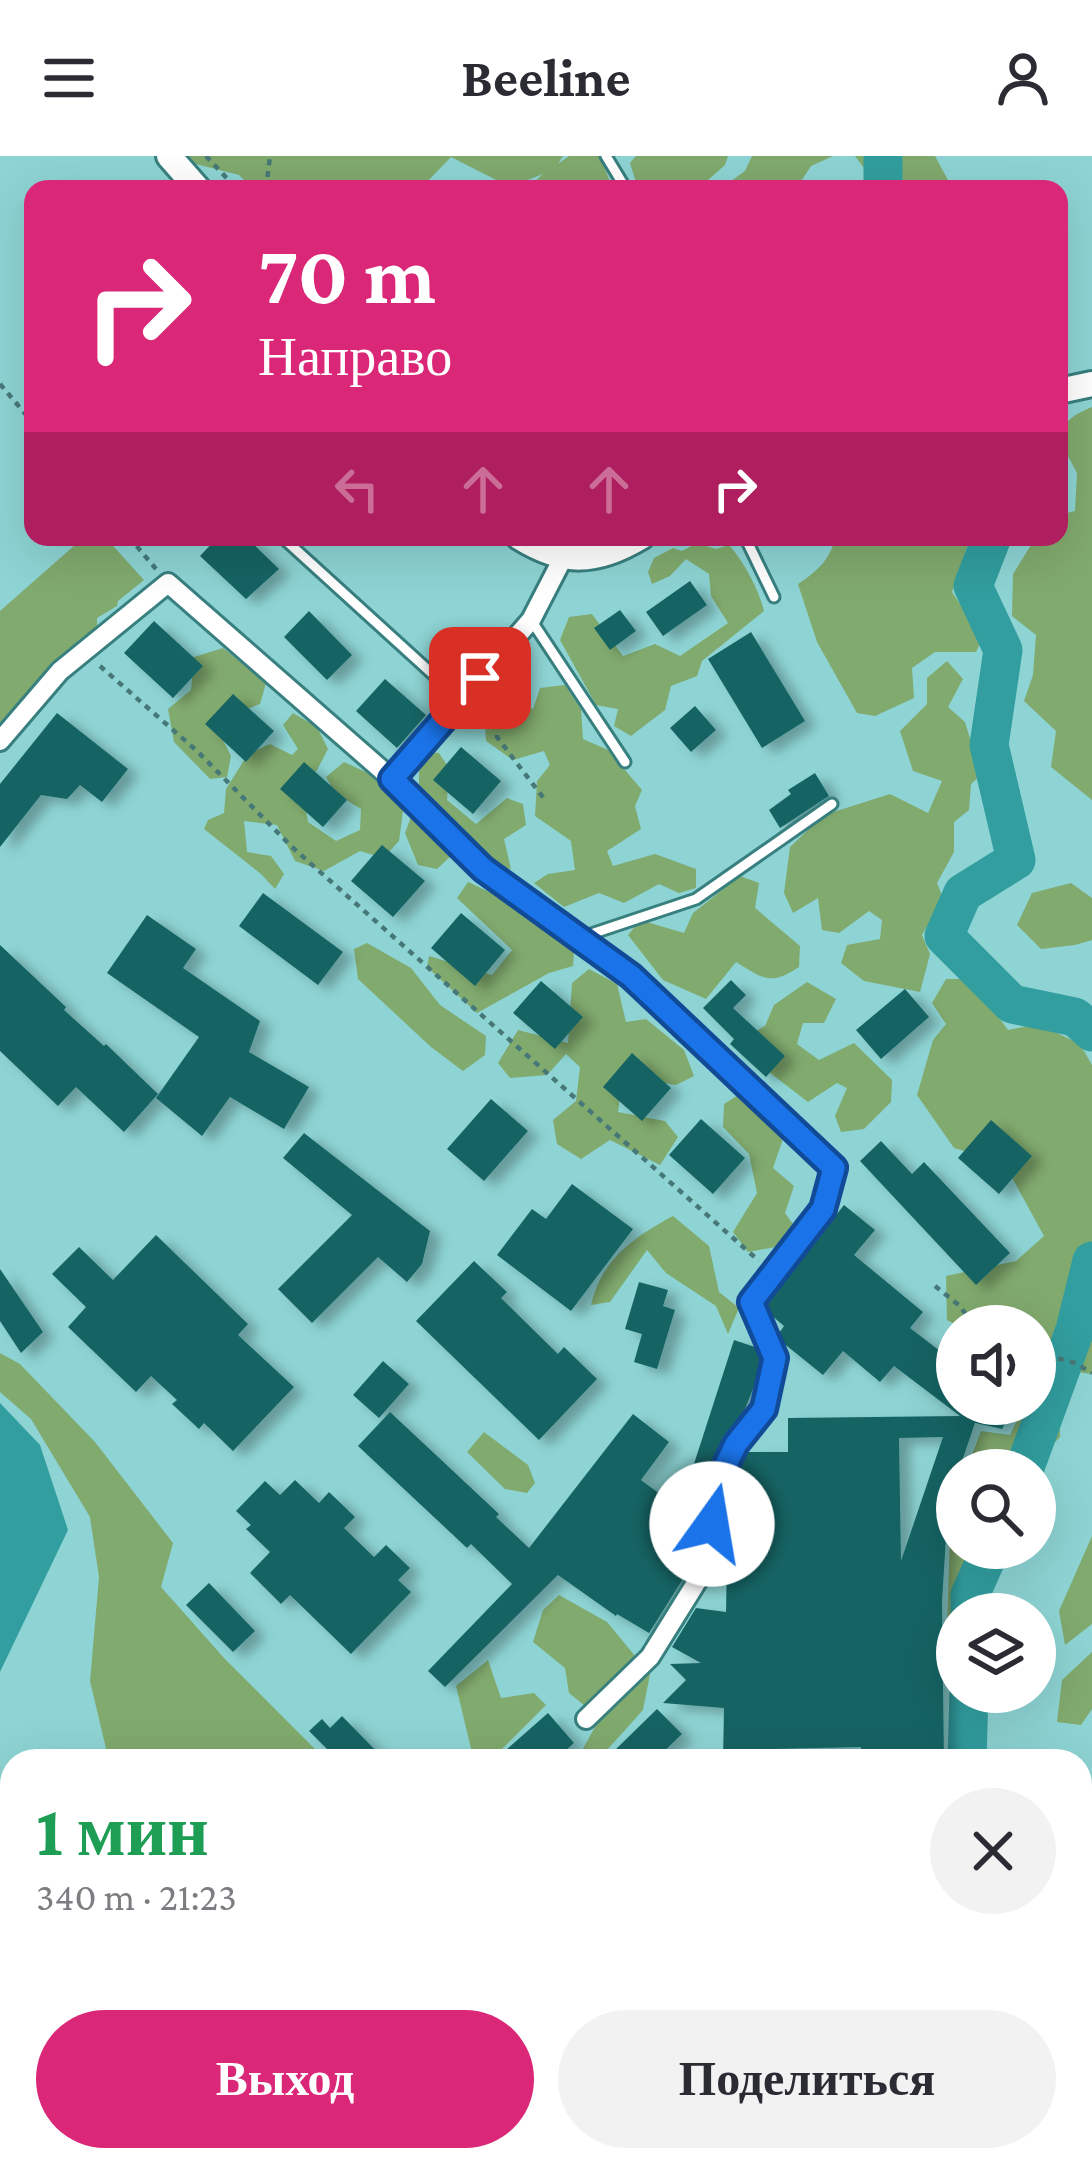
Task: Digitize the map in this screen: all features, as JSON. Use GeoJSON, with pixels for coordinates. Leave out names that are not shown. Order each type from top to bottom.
{"type":"FeatureCollection","features":[{"type":"Feature","properties":{"kind":"street"},"geometry":{"type":"LineString","coordinates":[[169,156],[190,180]]}},
{"type":"Feature","properties":{"kind":"street"},"geometry":{"type":"LineString","coordinates":[[535,546],[594,559],[626,546]]}},
{"type":"Feature","properties":{"kind":"street"},"geometry":{"type":"LineString","coordinates":[[392,779],[532,620],[564,556]]}},
{"type":"Feature","properties":{"kind":"street"},"geometry":{"type":"LineString","coordinates":[[0,740],[60,671],[168,583],[392,779],[483,869],[631,976],[834,1168],[823,1209],[751,1302],[775,1358],[764,1409],[736,1444],[718,1481],[706,1567],[650,1657],[586,1719]]}},
{"type":"Feature","properties":{"kind":"lane"},"geometry":{"type":"LineString","coordinates":[[291,546],[461,700]]}},
{"type":"Feature","properties":{"kind":"lane"},"geometry":{"type":"LineString","coordinates":[[749,546],[774,597]]}},
{"type":"Feature","properties":{"kind":"lane"},"geometry":{"type":"LineString","coordinates":[[532,620],[625,762]]}},
{"type":"Feature","properties":{"kind":"lane"},"geometry":{"type":"LineString","coordinates":[[579,938],[696,899],[832,804]]}},
{"type":"Feature","properties":{"kind":"path"},"geometry":{"type":"LineString","coordinates":[[206,156],[229,180]]}},
{"type":"Feature","properties":{"kind":"path"},"geometry":{"type":"LineString","coordinates":[[0,384],[24,412]]}},
{"type":"Feature","properties":{"kind":"path"},"geometry":{"type":"LineString","coordinates":[[137,546],[168,583]]}},
{"type":"Feature","properties":{"kind":"path"},"geometry":{"type":"LineString","coordinates":[[84,652],[197,752],[320,872],[773,1273]]}},
{"type":"Feature","properties":{"kind":"path"},"geometry":{"type":"LineString","coordinates":[[499,657],[497,737],[545,800]]}},
{"type":"Feature","properties":{"kind":"path"},"geometry":{"type":"LineString","coordinates":[[934,1286],[959,1305]]}},
{"type":"Feature","properties":{"kind":"path"},"geometry":{"type":"LineString","coordinates":[[1056,1357],[1092,1373]]}},
{"type":"Feature","properties":{"kind":"green space"},"geometry":{"type":"Polygon","coordinates":[[[188,156],[563,156],[558,164],[569,156],[600,156],[609,180],[536,180],[543,174],[528,180],[496,180],[451,157],[429,180],[244,180],[188,162],[188,156]]]}},
{"type":"Feature","properties":{"kind":"green space"},"geometry":{"type":"Polygon","coordinates":[[[636,156],[728,156],[708,180],[635,180],[630,163],[636,156]]]}},
{"type":"Feature","properties":{"kind":"green space"},"geometry":{"type":"Polygon","coordinates":[[[752,156],[833,156],[811,166],[802,180],[732,180],[745,171],[752,156]]]}},
{"type":"Feature","properties":{"kind":"green space"},"geometry":{"type":"Polygon","coordinates":[[[855,156],[935,156],[948,180],[905,180],[869,175],[855,156]]]}},
{"type":"Feature","properties":{"kind":"green space"},"geometry":{"type":"Polygon","coordinates":[[[1092,407],[1092,800],[1051,767],[1056,731],[1024,701],[1033,675],[1036,635],[1012,616],[1013,574],[1030,546],[1068,546],[1068,513],[1075,511],[1077,473],[1068,456],[1068,422],[1092,407]]]}},
{"type":"Feature","properties":{"kind":"green space"},"geometry":{"type":"Polygon","coordinates":[[[74,546],[113,546],[144,580],[97,618],[97,636],[0,729],[0,611],[74,546]]]}},
{"type":"Feature","properties":{"kind":"green space"},"geometry":{"type":"Polygon","coordinates":[[[691,546],[730,546],[750,576],[764,611],[702,661],[697,676],[671,686],[665,710],[631,736],[614,726],[618,709],[596,705],[560,640],[569,617],[592,614],[623,656],[655,644],[680,656],[728,623],[711,596],[709,574],[686,559],[670,576],[652,584],[648,572],[654,558],[673,548],[682,551],[691,546]]]}},
{"type":"Feature","properties":{"kind":"green space"},"geometry":{"type":"Polygon","coordinates":[[[832,546],[968,546],[952,592],[983,638],[976,652],[935,652],[912,668],[914,698],[875,716],[857,713],[817,642],[798,584],[832,546]]]}},
{"type":"Feature","properties":{"kind":"green space"},"geometry":{"type":"Polygon","coordinates":[[[223,648],[266,683],[260,704],[214,722],[231,756],[227,777],[210,779],[174,742],[168,709],[191,690],[194,657],[223,648]]]}},
{"type":"Feature","properties":{"kind":"green space"},"geometry":{"type":"Polygon","coordinates":[[[947,661],[963,679],[948,707],[965,722],[981,775],[971,784],[969,810],[954,822],[954,852],[937,883],[943,898],[922,935],[930,954],[920,992],[864,981],[841,963],[847,945],[880,939],[882,920],[869,911],[839,933],[822,930],[818,898],[793,913],[784,893],[790,847],[824,815],[890,794],[928,813],[942,781],[913,771],[900,731],[927,704],[927,678],[947,661]]]}},
{"type":"Feature","properties":{"kind":"green space"},"geometry":{"type":"Polygon","coordinates":[[[565,685],[581,709],[583,739],[608,750],[642,790],[635,806],[641,829],[607,851],[613,866],[655,854],[696,869],[696,888],[679,893],[659,884],[624,903],[599,893],[564,907],[534,883],[548,874],[575,870],[571,841],[535,816],[537,781],[550,765],[544,751],[513,760],[486,741],[484,706],[501,695],[533,709],[540,688],[565,685]]]}},
{"type":"Feature","properties":{"kind":"green space"},"geometry":{"type":"Polygon","coordinates":[[[293,713],[317,727],[328,749],[302,789],[308,822],[336,841],[360,830],[361,809],[335,793],[326,777],[344,762],[385,781],[403,811],[399,841],[383,858],[360,851],[324,871],[295,861],[277,825],[244,821],[247,852],[271,856],[284,874],[275,889],[204,829],[208,820],[224,813],[226,789],[248,754],[270,744],[292,755],[298,749],[283,725],[293,713]]]}},
{"type":"Feature","properties":{"kind":"green space"},"geometry":{"type":"Polygon","coordinates":[[[419,751],[439,753],[449,768],[447,800],[476,824],[507,798],[523,804],[526,825],[504,839],[511,869],[489,865],[469,839],[437,869],[418,865],[405,833],[419,796],[419,751]]]}},
{"type":"Feature","properties":{"kind":"green space"},"geometry":{"type":"Polygon","coordinates":[[[740,876],[759,883],[755,908],[800,946],[799,967],[781,977],[767,978],[736,962],[706,999],[663,980],[628,935],[640,920],[684,933],[693,913],[740,876]]]}},
{"type":"Feature","properties":{"kind":"green space"},"geometry":{"type":"Polygon","coordinates":[[[468,882],[509,901],[574,952],[573,966],[549,973],[477,1013],[427,967],[429,956],[492,975],[512,950],[457,898],[468,882]]]}},
{"type":"Feature","properties":{"kind":"green space"},"geometry":{"type":"Polygon","coordinates":[[[1071,883],[1092,898],[1092,940],[1041,949],[1017,925],[1032,893],[1071,883]]]}},
{"type":"Feature","properties":{"kind":"green space"},"geometry":{"type":"Polygon","coordinates":[[[367,943],[411,968],[440,1005],[486,1036],[485,1055],[463,1071],[358,979],[354,949],[367,943]]]}},
{"type":"Feature","properties":{"kind":"green space"},"geometry":{"type":"Polygon","coordinates":[[[589,969],[617,984],[626,1022],[646,1019],[684,1050],[694,1076],[676,1085],[623,1076],[618,1112],[665,1121],[678,1137],[660,1165],[610,1140],[581,1159],[557,1144],[553,1120],[576,1101],[580,1067],[566,1054],[547,1075],[510,1078],[498,1063],[518,1030],[568,1043],[572,983],[589,969]]]}},
{"type":"Feature","properties":{"kind":"green space"},"geometry":{"type":"Polygon","coordinates":[[[946,979],[971,979],[1008,1030],[1038,1024],[1080,1044],[1092,1065],[1092,1374],[1056,1370],[1056,1305],[947,1305],[946,1276],[1016,1261],[1044,1236],[1004,1163],[954,1148],[917,1095],[933,1040],[946,1024],[932,1003],[946,979]]]}},
{"type":"Feature","properties":{"kind":"green space"},"geometry":{"type":"Polygon","coordinates":[[[807,982],[836,999],[824,1023],[803,1023],[797,1044],[819,1060],[854,1043],[892,1080],[891,1102],[864,1129],[841,1132],[835,1116],[847,1088],[837,1083],[808,1102],[752,1059],[746,1037],[765,1026],[774,1005],[807,982]]]}},
{"type":"Feature","properties":{"kind":"green space"},"geometry":{"type":"Polygon","coordinates":[[[740,1094],[785,1133],[773,1168],[794,1186],[785,1213],[795,1227],[786,1245],[748,1252],[733,1232],[757,1193],[749,1154],[723,1127],[724,1104],[740,1094]]]}},
{"type":"Feature","properties":{"kind":"green space"},"geometry":{"type":"Polygon","coordinates":[[[673,1216],[709,1246],[719,1292],[739,1308],[728,1334],[716,1306],[666,1273],[647,1250],[610,1302],[591,1305],[603,1275],[621,1252],[673,1216]]]}},
{"type":"Feature","properties":{"kind":"green space"},"geometry":{"type":"Polygon","coordinates":[[[0,1353],[20,1364],[95,1442],[173,1543],[161,1587],[315,1749],[106,1749],[90,1681],[99,1577],[90,1517],[31,1419],[0,1392],[0,1353]]]}},
{"type":"Feature","properties":{"kind":"green space"},"geometry":{"type":"Polygon","coordinates":[[[1056,1374],[1067,1376],[1070,1391],[1056,1412],[1056,1374]]]}},
{"type":"Feature","properties":{"kind":"green space"},"geometry":{"type":"Polygon","coordinates":[[[1056,1420],[1060,1425],[1060,1437],[1048,1449],[974,1449],[981,1431],[1010,1435],[1015,1425],[1056,1425],[1056,1420]]]}},
{"type":"Feature","properties":{"kind":"green space"},"geometry":{"type":"Polygon","coordinates":[[[484,1432],[528,1465],[535,1483],[527,1493],[505,1489],[467,1452],[484,1432]]]}},
{"type":"Feature","properties":{"kind":"green space"},"geometry":{"type":"Polygon","coordinates":[[[1092,1536],[1092,1624],[1065,1645],[1059,1611],[1092,1536]]]}},
{"type":"Feature","properties":{"kind":"green space"},"geometry":{"type":"Polygon","coordinates":[[[949,1569],[967,1569],[987,1593],[948,1593],[949,1569]]]}},
{"type":"Feature","properties":{"kind":"green space"},"geometry":{"type":"Polygon","coordinates":[[[559,1595],[607,1622],[650,1674],[643,1710],[608,1749],[583,1749],[600,1718],[569,1693],[565,1668],[533,1642],[543,1610],[559,1595]]]}},
{"type":"Feature","properties":{"kind":"green space"},"geometry":{"type":"Polygon","coordinates":[[[1092,1652],[1092,1709],[1081,1725],[1057,1722],[1062,1680],[1092,1652]]]}},
{"type":"Feature","properties":{"kind":"green space"},"geometry":{"type":"Polygon","coordinates":[[[488,1660],[501,1698],[534,1693],[546,1705],[502,1749],[471,1749],[456,1686],[488,1660]]]}},
{"type":"Feature","properties":{"kind":"green space"},"geometry":{"type":"Polygon","coordinates":[[[950,1713],[976,1713],[964,1749],[949,1749],[950,1713]]]}},
{"type":"Feature","properties":{"kind":"water"},"geometry":{"type":"Polygon","coordinates":[[[0,1403],[40,1445],[68,1530],[0,1672],[0,1403]]]}},
{"type":"Feature","properties":{"kind":"building"},"geometry":{"type":"Polygon","coordinates":[[[209,546],[255,546],[279,569],[246,599],[200,556],[209,546]]]}},
{"type":"Feature","properties":{"kind":"building"},"geometry":{"type":"Polygon","coordinates":[[[690,581],[707,605],[663,636],[646,612],[690,581]]]}},
{"type":"Feature","properties":{"kind":"building"},"geometry":{"type":"Polygon","coordinates":[[[620,610],[636,631],[610,650],[594,628],[620,610]]]}},
{"type":"Feature","properties":{"kind":"building"},"geometry":{"type":"Polygon","coordinates":[[[309,611],[352,655],[327,680],[284,637],[309,611]]]}},
{"type":"Feature","properties":{"kind":"building"},"geometry":{"type":"Polygon","coordinates":[[[154,621],[203,666],[173,698],[124,653],[154,621]]]}},
{"type":"Feature","properties":{"kind":"building"},"geometry":{"type":"Polygon","coordinates":[[[751,632],[805,721],[762,748],[708,659],[751,632]]]}},
{"type":"Feature","properties":{"kind":"building"},"geometry":{"type":"Polygon","coordinates":[[[385,679],[426,715],[397,748],[356,711],[385,679]]]}},
{"type":"Feature","properties":{"kind":"building"},"geometry":{"type":"Polygon","coordinates":[[[233,694],[274,731],[246,762],[205,724],[233,694]]]}},
{"type":"Feature","properties":{"kind":"building"},"geometry":{"type":"Polygon","coordinates":[[[695,706],[716,730],[691,752],[670,728],[695,706]]]}},
{"type":"Feature","properties":{"kind":"building"},"geometry":{"type":"Polygon","coordinates":[[[57,713],[128,769],[102,802],[80,785],[67,799],[41,795],[0,847],[0,784],[57,713]]]}},
{"type":"Feature","properties":{"kind":"building"},"geometry":{"type":"Polygon","coordinates":[[[461,747],[501,781],[473,814],[433,780],[461,747]]]}},
{"type":"Feature","properties":{"kind":"building"},"geometry":{"type":"Polygon","coordinates":[[[304,762],[347,800],[323,827],[280,789],[304,762]]]}},
{"type":"Feature","properties":{"kind":"building"},"geometry":{"type":"Polygon","coordinates":[[[815,773],[829,796],[780,828],[769,810],[791,794],[788,790],[815,773]]]}},
{"type":"Feature","properties":{"kind":"building"},"geometry":{"type":"Polygon","coordinates":[[[382,845],[425,881],[393,917],[351,881],[382,845]]]}},
{"type":"Feature","properties":{"kind":"building"},"geometry":{"type":"Polygon","coordinates":[[[263,893],[343,952],[318,985],[239,926],[263,893]]]}},
{"type":"Feature","properties":{"kind":"building"},"geometry":{"type":"Polygon","coordinates":[[[461,913],[505,950],[475,986],[431,948],[461,913]]]}},
{"type":"Feature","properties":{"kind":"building"},"geometry":{"type":"Polygon","coordinates":[[[147,915],[196,949],[183,968],[260,1021],[249,1052],[309,1087],[284,1129],[230,1097],[202,1136],[156,1098],[199,1037],[107,973],[147,915]]]}},
{"type":"Feature","properties":{"kind":"building"},"geometry":{"type":"Polygon","coordinates":[[[0,945],[158,1094],[124,1132],[76,1087],[58,1106],[0,1051],[0,945]]]}},
{"type":"Feature","properties":{"kind":"building"},"geometry":{"type":"Polygon","coordinates":[[[731,980],[746,995],[733,1008],[785,1056],[766,1077],[730,1044],[734,1039],[703,1008],[731,980]]]}},
{"type":"Feature","properties":{"kind":"building"},"geometry":{"type":"Polygon","coordinates":[[[541,981],[583,1017],[555,1049],[513,1013],[541,981]]]}},
{"type":"Feature","properties":{"kind":"building"},"geometry":{"type":"Polygon","coordinates":[[[905,989],[929,1017],[881,1059],[856,1030],[905,989]]]}},
{"type":"Feature","properties":{"kind":"building"},"geometry":{"type":"Polygon","coordinates":[[[632,1053],[671,1088],[642,1121],[603,1087],[632,1053]]]}},
{"type":"Feature","properties":{"kind":"building"},"geometry":{"type":"Polygon","coordinates":[[[491,1099],[528,1131],[484,1181],[447,1149],[491,1099]]]}},
{"type":"Feature","properties":{"kind":"building"},"geometry":{"type":"Polygon","coordinates":[[[701,1119],[745,1158],[713,1194],[669,1155],[701,1119]]]}},
{"type":"Feature","properties":{"kind":"building"},"geometry":{"type":"Polygon","coordinates":[[[991,1120],[1032,1156],[999,1194],[958,1158],[991,1120]]]}},
{"type":"Feature","properties":{"kind":"building"},"geometry":{"type":"Polygon","coordinates":[[[304,1133],[430,1231],[422,1264],[407,1282],[378,1257],[312,1323],[278,1289],[352,1215],[283,1158],[304,1133]]]}},
{"type":"Feature","properties":{"kind":"building"},"geometry":{"type":"Polygon","coordinates":[[[881,1141],[912,1174],[924,1162],[1010,1253],[976,1285],[860,1161],[881,1141]]]}},
{"type":"Feature","properties":{"kind":"building"},"geometry":{"type":"Polygon","coordinates":[[[572,1184],[633,1229],[571,1311],[497,1255],[532,1209],[546,1219],[572,1184]]]}},
{"type":"Feature","properties":{"kind":"building"},"geometry":{"type":"Polygon","coordinates":[[[844,1205],[875,1230],[854,1255],[923,1312],[910,1328],[936,1348],[936,1398],[894,1366],[880,1382],[843,1351],[823,1375],[782,1342],[779,1333],[784,1326],[766,1304],[844,1205]]]}},
{"type":"Feature","properties":{"kind":"building"},"geometry":{"type":"Polygon","coordinates":[[[156,1235],[248,1324],[238,1335],[294,1387],[233,1451],[204,1423],[199,1429],[151,1376],[136,1392],[68,1327],[86,1307],[52,1274],[79,1247],[113,1280],[156,1235]]]}},
{"type":"Feature","properties":{"kind":"building"},"geometry":{"type":"Polygon","coordinates":[[[474,1261],[507,1292],[501,1298],[558,1354],[564,1347],[597,1379],[539,1440],[416,1321],[474,1261]]]}},
{"type":"Feature","properties":{"kind":"building"},"geometry":{"type":"Polygon","coordinates":[[[0,1269],[43,1332],[21,1353],[0,1321],[0,1269]]]}},
{"type":"Feature","properties":{"kind":"building"},"geometry":{"type":"Polygon","coordinates":[[[639,1282],[668,1290],[663,1306],[675,1310],[657,1369],[634,1362],[642,1334],[625,1329],[639,1282]]]}},
{"type":"Feature","properties":{"kind":"building"},"geometry":{"type":"Polygon","coordinates":[[[734,1340],[755,1347],[761,1359],[743,1414],[724,1438],[707,1473],[693,1467],[734,1340]]]}},
{"type":"Feature","properties":{"kind":"building"},"geometry":{"type":"Polygon","coordinates":[[[383,1361],[409,1384],[379,1418],[353,1395],[383,1361]]]}},
{"type":"Feature","properties":{"kind":"building"},"geometry":{"type":"Polygon","coordinates":[[[390,1412],[529,1548],[633,1414],[669,1442],[641,1480],[676,1506],[654,1539],[693,1563],[649,1633],[558,1575],[445,1687],[428,1671],[512,1584],[358,1446],[390,1412]]]}},
{"type":"Feature","properties":{"kind":"building"},"geometry":{"type":"Polygon","coordinates":[[[936,1416],[936,1425],[974,1425],[966,1449],[939,1449],[943,1437],[899,1438],[901,1561],[936,1458],[936,1569],[944,1569],[943,1593],[936,1593],[936,1713],[943,1713],[944,1749],[723,1749],[724,1708],[663,1703],[686,1680],[670,1664],[701,1663],[672,1647],[696,1608],[726,1612],[731,1485],[747,1452],[788,1452],[788,1418],[936,1416]]]}},
{"type":"Feature","properties":{"kind":"building"},"geometry":{"type":"Polygon","coordinates":[[[295,1480],[319,1503],[329,1492],[355,1517],[344,1528],[374,1557],[386,1545],[410,1568],[398,1580],[411,1592],[351,1654],[290,1595],[281,1604],[250,1573],[270,1552],[246,1529],[251,1525],[236,1511],[265,1481],[280,1495],[295,1480]]]}},
{"type":"Feature","properties":{"kind":"building"},"geometry":{"type":"Polygon","coordinates":[[[209,1583],[255,1631],[233,1652],[186,1605],[209,1583]]]}},
{"type":"Feature","properties":{"kind":"building"},"geometry":{"type":"Polygon","coordinates":[[[657,1709],[682,1734],[666,1749],[616,1749],[657,1709]]]}},
{"type":"Feature","properties":{"kind":"building"},"geometry":{"type":"Polygon","coordinates":[[[548,1713],[574,1743],[567,1749],[507,1749],[548,1713]]]}},
{"type":"Feature","properties":{"kind":"building"},"geometry":{"type":"Polygon","coordinates":[[[342,1716],[374,1749],[327,1749],[309,1731],[322,1719],[330,1728],[342,1716]]]}},
{"type":"Feature","properties":{"kind":"waterway"},"geometry":{"type":"LineString","coordinates":[[883,156],[883,180]]}},
{"type":"Feature","properties":{"kind":"waterway"},"geometry":{"type":"LineString","coordinates":[[989,546],[973,586],[1003,650],[989,745],[1016,860],[963,893],[944,936],[1012,1004],[1075,1017],[1092,1032]]}},
{"type":"Feature","properties":{"kind":"waterway"},"geometry":{"type":"LineString","coordinates":[[1032,1449],[1075,1330],[1092,1261]]}},
{"type":"Feature","properties":{"kind":"waterway"},"geometry":{"type":"LineString","coordinates":[[971,1593],[982,1569]]}},
{"type":"Feature","properties":{"kind":"waterway"},"geometry":{"type":"LineString","coordinates":[[967,1749],[968,1713]]}},
{"type":"Feature","properties":{"kind":"route"},"geometry":{"type":"LineString","coordinates":[[480,678],[392,779],[483,869],[631,976],[834,1168],[823,1209],[751,1302],[775,1358],[764,1409],[736,1444],[718,1481],[712,1524]]}}]}
